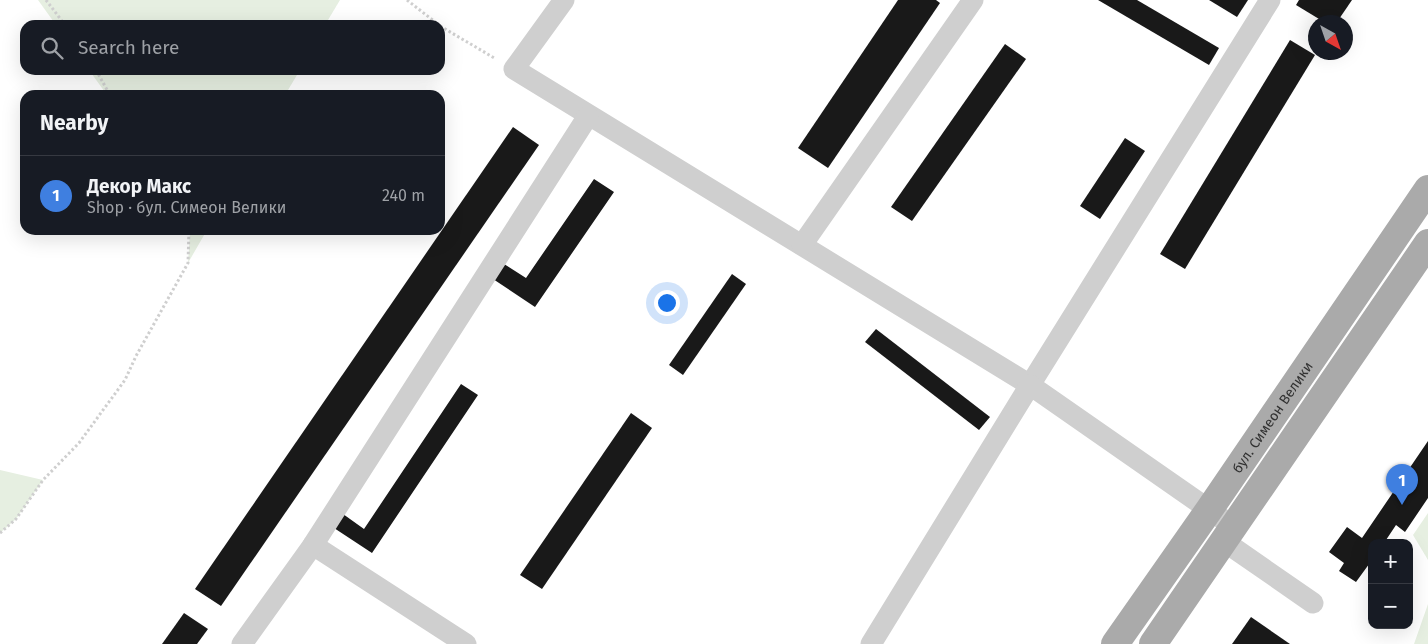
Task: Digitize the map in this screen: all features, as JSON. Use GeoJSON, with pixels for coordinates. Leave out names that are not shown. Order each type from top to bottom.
{"type":"FeatureCollection","features":[{"type":"Feature","properties":{"kind":"main road","name":"бул. Симеон Велики"},"geometry":{"type":"LineString","coordinates":[[1115,644],[1210,510],[1428,189]]}},
{"type":"Feature","properties":{"kind":"main road"},"geometry":{"type":"LineString","coordinates":[[1154,644],[1428,243]]}},
{"type":"Feature","properties":{"kind":"lane"},"geometry":{"type":"LineString","coordinates":[[564,0],[514,69],[1030,385],[1210,510],[1229,535],[1313,602]]}},
{"type":"Feature","properties":{"kind":"lane"},"geometry":{"type":"LineString","coordinates":[[871,644],[1270,0]]}},
{"type":"Feature","properties":{"kind":"lane"},"geometry":{"type":"LineString","coordinates":[[802,245],[971,1]]}},
{"type":"Feature","properties":{"kind":"lane"},"geometry":{"type":"LineString","coordinates":[[242,644],[313,545],[588,116]]}},
{"type":"Feature","properties":{"kind":"lane"},"geometry":{"type":"LineString","coordinates":[[313,545],[466,644]]}},
{"type":"Feature","properties":{"kind":"path"},"geometry":{"type":"LineString","coordinates":[[46,0],[61,20]]}},
{"type":"Feature","properties":{"kind":"path"},"geometry":{"type":"LineString","coordinates":[[407,0],[433,20]]}},
{"type":"Feature","properties":{"kind":"path"},"geometry":{"type":"LineString","coordinates":[[445,29],[514,69]]}},
{"type":"Feature","properties":{"kind":"path"},"geometry":{"type":"LineString","coordinates":[[99,75],[107,90]]}},
{"type":"Feature","properties":{"kind":"path"},"geometry":{"type":"LineString","coordinates":[[0,533],[16,520],[43,480],[79,443],[125,380],[136,356],[188,263],[189,235]]}},
{"type":"Feature","properties":{"kind":"shaded area"},"geometry":{"type":"Polygon","coordinates":[[[38,0],[340,0],[328,20],[52,20],[38,0]]]}},
{"type":"Feature","properties":{"kind":"shaded area"},"geometry":{"type":"Polygon","coordinates":[[[93,75],[297,75],[288,90],[103,90],[93,75]]]}},
{"type":"Feature","properties":{"kind":"shaded area"},"geometry":{"type":"Polygon","coordinates":[[[190,235],[204,235],[188,263],[190,235]]]}},
{"type":"Feature","properties":{"kind":"shaded area"},"geometry":{"type":"Polygon","coordinates":[[[0,470],[43,480],[16,519],[0,533],[0,470]]]}},
{"type":"Feature","properties":{"kind":"shaded area"},"geometry":{"type":"Polygon","coordinates":[[[1428,513],[1428,560],[1413,535],[1428,513]]]}},
{"type":"Feature","properties":{"kind":"shaded area"},"geometry":{"type":"Polygon","coordinates":[[[1428,604],[1428,644],[1414,644],[1428,604]]]}},
{"type":"Feature","properties":{"kind":"building"},"geometry":{"type":"Polygon","coordinates":[[[898,0],[936,0],[940,3],[828,168],[798,148],[898,0]]]}},
{"type":"Feature","properties":{"kind":"building"},"geometry":{"type":"Polygon","coordinates":[[[1098,0],[1137,0],[1219,48],[1209,65],[1098,0]]]}},
{"type":"Feature","properties":{"kind":"building"},"geometry":{"type":"Polygon","coordinates":[[[1209,0],[1248,0],[1237,17],[1209,0]]]}},
{"type":"Feature","properties":{"kind":"building"},"geometry":{"type":"Polygon","coordinates":[[[1299,0],[1352,0],[1342,15],[1312,15],[1296,5],[1299,0]]]}},
{"type":"Feature","properties":{"kind":"building"},"geometry":{"type":"Polygon","coordinates":[[[1290,40],[1308,51],[1308,60],[1312,60],[1185,269],[1160,254],[1290,40]]]}},
{"type":"Feature","properties":{"kind":"building"},"geometry":{"type":"Polygon","coordinates":[[[1005,44],[1026,59],[912,221],[891,207],[1005,44]]]}},
{"type":"Feature","properties":{"kind":"building"},"geometry":{"type":"Polygon","coordinates":[[[513,127],[539,145],[221,606],[195,589],[439,235],[445,235],[445,226],[513,127]]]}},
{"type":"Feature","properties":{"kind":"building"},"geometry":{"type":"Polygon","coordinates":[[[1125,138],[1145,151],[1100,219],[1080,206],[1125,138]]]}},
{"type":"Feature","properties":{"kind":"building"},"geometry":{"type":"Polygon","coordinates":[[[594,179],[614,192],[535,307],[493,279],[504,264],[526,278],[594,179]]]}},
{"type":"Feature","properties":{"kind":"building"},"geometry":{"type":"Polygon","coordinates":[[[732,274],[746,284],[683,375],[669,365],[732,274]]]}},
{"type":"Feature","properties":{"kind":"building"},"geometry":{"type":"Polygon","coordinates":[[[876,329],[990,417],[979,430],[865,342],[876,329]]]}},
{"type":"Feature","properties":{"kind":"building"},"geometry":{"type":"Polygon","coordinates":[[[461,384],[478,395],[372,553],[334,528],[343,514],[364,529],[461,384]]]}},
{"type":"Feature","properties":{"kind":"building"},"geometry":{"type":"Polygon","coordinates":[[[631,413],[652,428],[542,589],[520,575],[631,413]]]}},
{"type":"Feature","properties":{"kind":"building"},"geometry":{"type":"Polygon","coordinates":[[[1428,441],[1428,498],[1405,532],[1396,525],[1387,539],[1368,539],[1368,566],[1356,582],[1339,571],[1344,563],[1329,552],[1347,527],[1362,538],[1428,441]]]}},
{"type":"Feature","properties":{"kind":"building"},"geometry":{"type":"Polygon","coordinates":[[[184,613],[208,629],[197,644],[162,644],[184,613]]]}},
{"type":"Feature","properties":{"kind":"building"},"geometry":{"type":"Polygon","coordinates":[[[1251,617],[1290,644],[1232,644],[1251,617]]]}},
{"type":"Feature","properties":{"kind":"place","name":"Декор Макс"},"geometry":{"type":"Point","coordinates":[1402,505]}}]}
